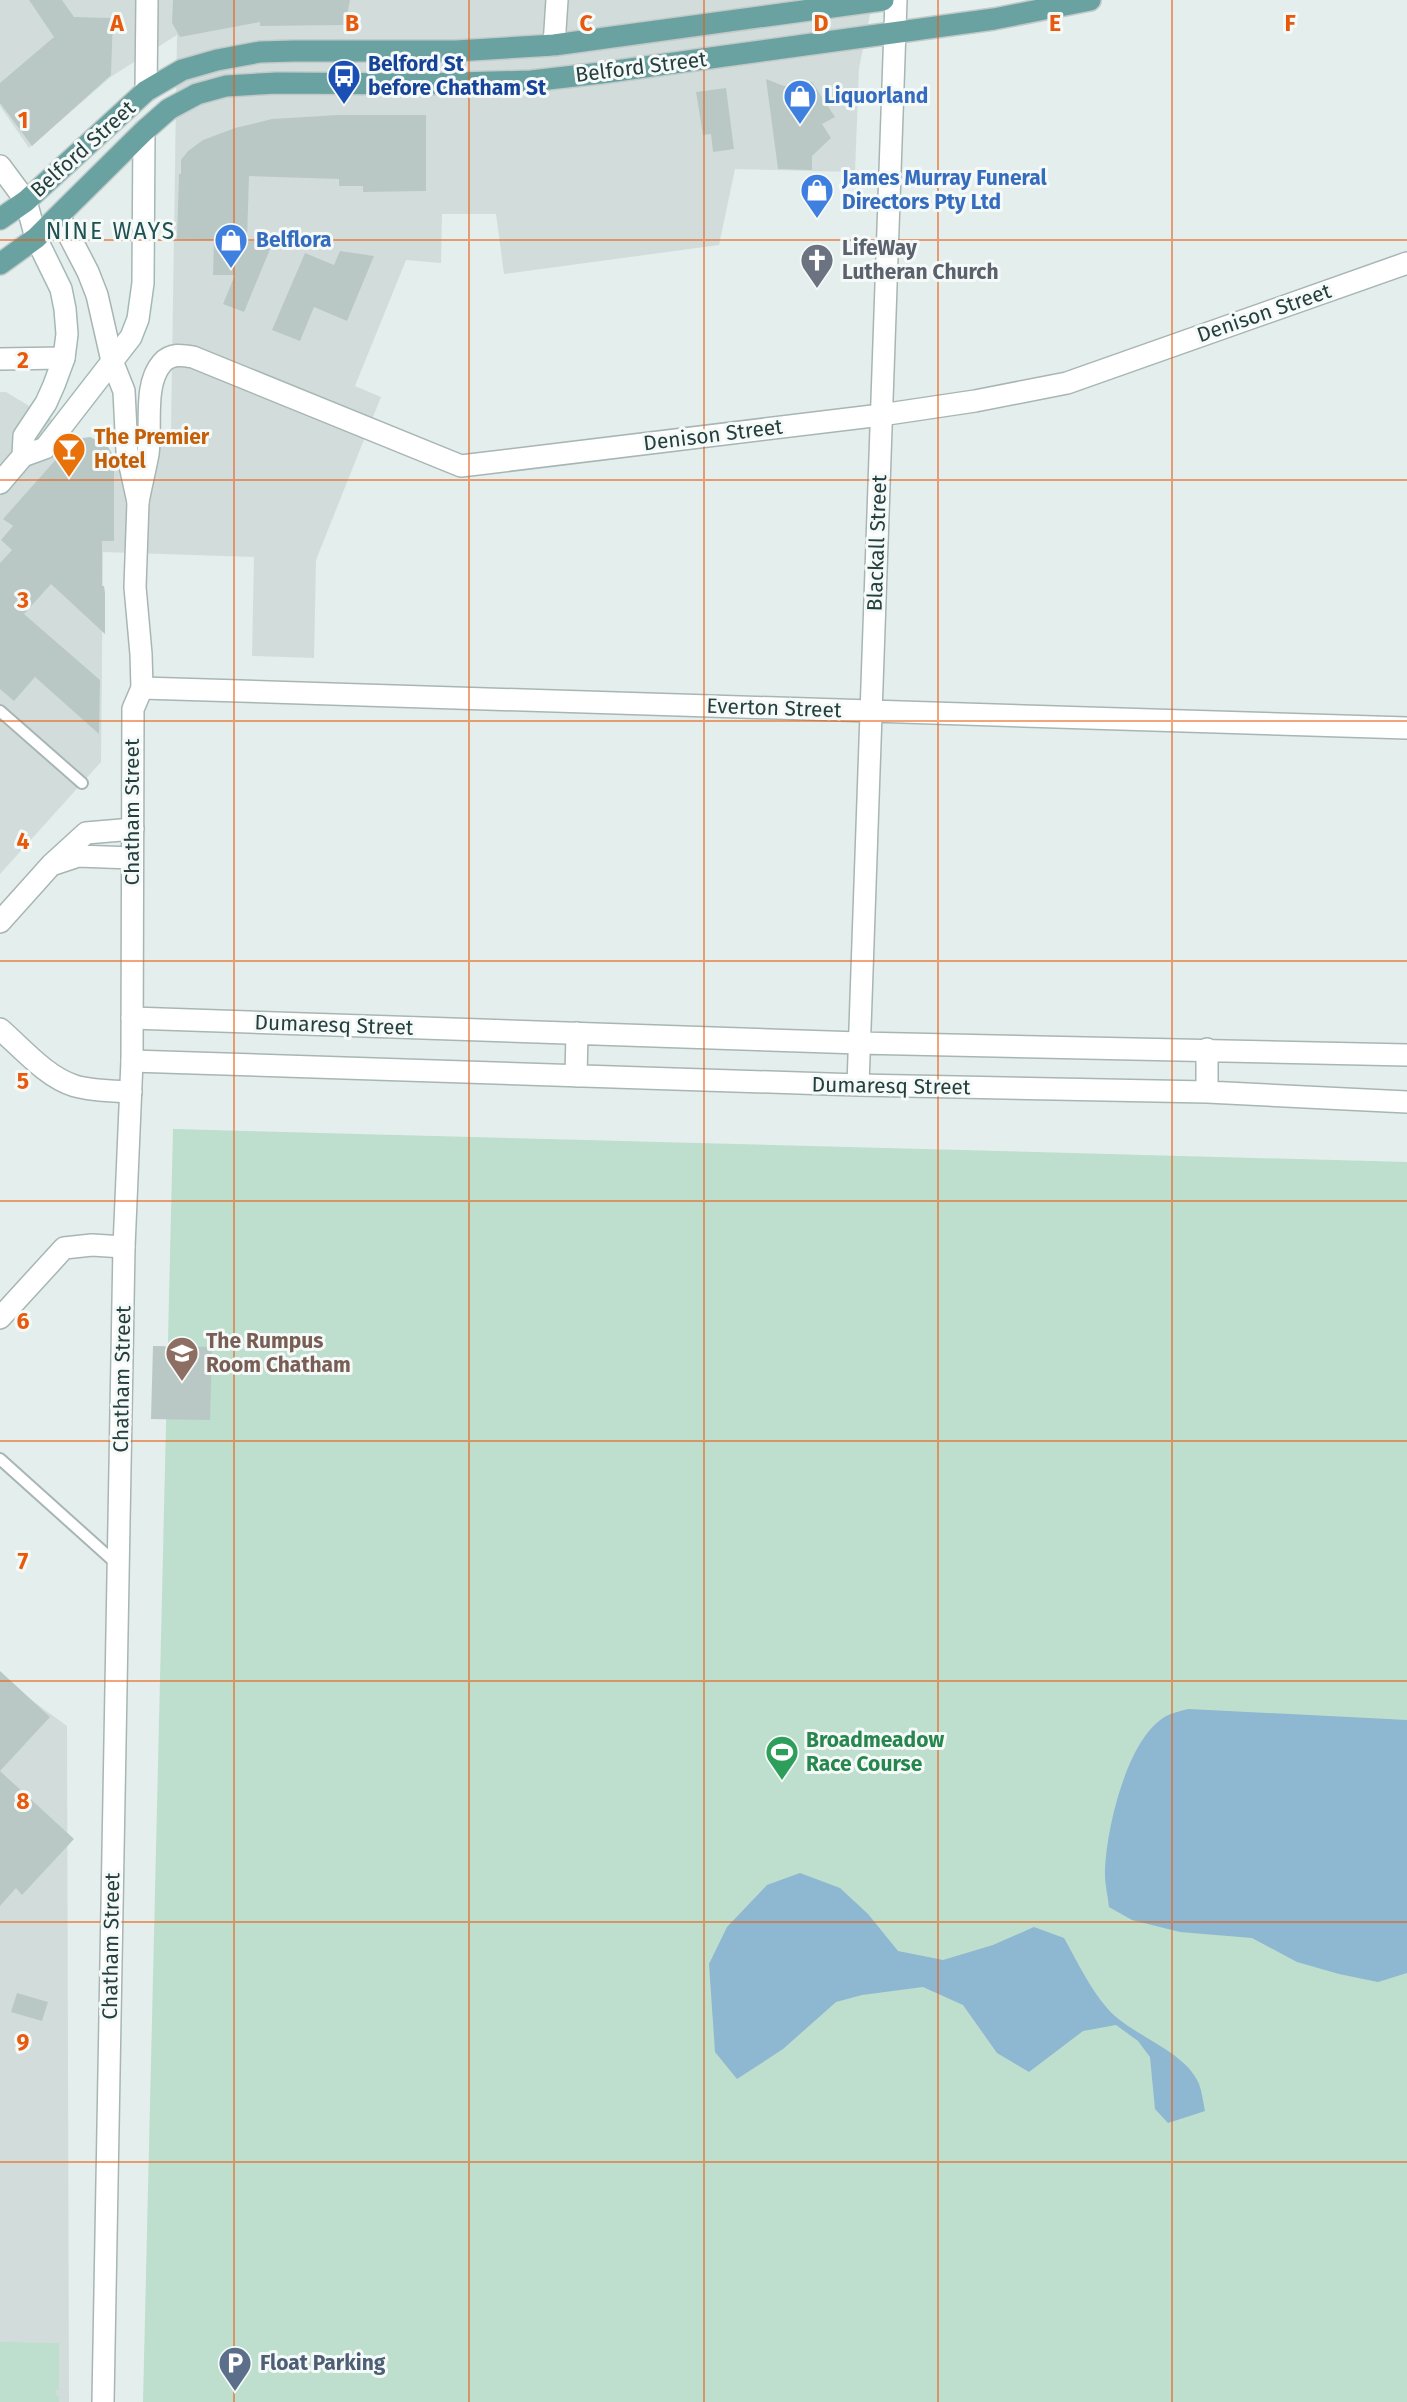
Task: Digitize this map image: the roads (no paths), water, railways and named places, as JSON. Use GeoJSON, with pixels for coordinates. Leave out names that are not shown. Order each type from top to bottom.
{"type":"FeatureCollection","features":[{"type":"Feature","properties":{"kind":"main road","name":"Belford Street"},"geometry":{"type":"LineString","coordinates":[[0,219],[26,201],[146,92],[181,70],[217,60],[260,52],[456,51],[554,46],[883,0]]}},
{"type":"Feature","properties":{"kind":"main road","name":"Belford Street"},"geometry":{"type":"LineString","coordinates":[[0,264],[36,238],[144,131],[169,110],[197,94],[226,86],[277,83],[422,84],[531,81],[994,19],[1090,0]]}},
{"type":"Feature","properties":{"kind":"street"},"geometry":{"type":"LineString","coordinates":[[554,46],[557,0]]}},
{"type":"Feature","properties":{"kind":"street","name":"Blackall Street"},"geometry":{"type":"LineString","coordinates":[[858,1085],[896,0]]}},
{"type":"Feature","properties":{"kind":"street"},"geometry":{"type":"LineString","coordinates":[[144,4],[146,92]]}},
{"type":"Feature","properties":{"kind":"street"},"geometry":{"type":"LineString","coordinates":[[0,483],[23,456],[45,448],[131,337],[140,306],[145,203],[144,131]]}},
{"type":"Feature","properties":{"kind":"street"},"geometry":{"type":"LineString","coordinates":[[0,166],[26,201],[36,238],[61,289],[67,322],[64,358],[46,403],[24,436],[23,456]]}},
{"type":"Feature","properties":{"kind":"street"},"geometry":{"type":"LineString","coordinates":[[26,201],[59,216]]}},
{"type":"Feature","properties":{"kind":"street","name":"Chatham Street"},"geometry":{"type":"LineString","coordinates":[[59,216],[97,295],[112,361],[124,391],[127,452],[138,502],[135,587],[142,688],[132,709],[132,1060],[124,1247],[103,2402]]}},
{"type":"Feature","properties":{"kind":"street","name":"Denison Street"},"geometry":{"type":"LineString","coordinates":[[138,502],[148,452],[155,377],[162,363],[170,356],[193,357],[461,466],[881,415],[975,401],[1067,383],[1407,263]]}},
{"type":"Feature","properties":{"kind":"street"},"geometry":{"type":"LineString","coordinates":[[0,359],[64,358]]}},
{"type":"Feature","properties":{"kind":"street","name":"Everton Street"},"geometry":{"type":"LineString","coordinates":[[142,688],[1407,727]]}},
{"type":"Feature","properties":{"kind":"street"},"geometry":{"type":"LineString","coordinates":[[0,922],[52,864],[86,833],[133,829]]}},
{"type":"Feature","properties":{"kind":"street"},"geometry":{"type":"LineString","coordinates":[[52,864],[78,856],[132,858]]}},
{"type":"Feature","properties":{"kind":"street","name":"Dumaresq Street"},"geometry":{"type":"LineString","coordinates":[[132,1018],[859,1043],[1407,1055]]}},
{"type":"Feature","properties":{"kind":"street"},"geometry":{"type":"LineString","coordinates":[[0,1028],[48,1070],[72,1085],[100,1091],[131,1092]]}},
{"type":"Feature","properties":{"kind":"street"},"geometry":{"type":"LineString","coordinates":[[576,1076],[577,1033]]}},
{"type":"Feature","properties":{"kind":"street"},"geometry":{"type":"LineString","coordinates":[[1207,1049],[1207,1092]]}},
{"type":"Feature","properties":{"kind":"street","name":"Dumaresq Street"},"geometry":{"type":"LineString","coordinates":[[132,1060],[858,1085],[1207,1092],[1407,1102]]}},
{"type":"Feature","properties":{"kind":"street"},"geometry":{"type":"LineString","coordinates":[[0,1318],[64,1248],[92,1245],[124,1247]]}},
{"type":"Feature","properties":{"kind":"lane"},"geometry":{"type":"LineString","coordinates":[[0,711],[82,783]]}},
{"type":"Feature","properties":{"kind":"lane"},"geometry":{"type":"LineString","coordinates":[[0,1459],[119,1566]]}},
{"type":"Feature","properties":{"kind":"water"},"geometry":{"type":"Polygon","coordinates":[[[1188,1709],[1407,1720],[1407,1973],[1378,1982],[1339,1974],[1297,1962],[1252,1938],[1180,1932],[1132,1920],[1109,1907],[1106,1857],[1114,1813],[1128,1767],[1150,1730],[1166,1716],[1188,1709]]]}},
{"type":"Feature","properties":{"kind":"water"},"geometry":{"type":"Polygon","coordinates":[[[800,1873],[840,1888],[868,1914],[898,1951],[943,1960],[993,1945],[1034,1927],[1064,1938],[1089,1983],[1107,2008],[1117,2018],[1170,2052],[1192,2072],[1200,2087],[1205,2111],[1168,2123],[1155,2109],[1150,2057],[1138,2041],[1116,2025],[1083,2031],[1029,2072],[997,2053],[963,2005],[923,1987],[862,1995],[836,2002],[783,2049],[737,2079],[715,2052],[709,1964],[727,1927],[767,1885],[800,1873]]]}},
{"type":"Feature","properties":{"kind":"place","name":"Belford St before Chatham St"},"geometry":{"type":"Point","coordinates":[344,106]}},
{"type":"Feature","properties":{"kind":"place","name":"Liquorland"},"geometry":{"type":"Point","coordinates":[800,126]}},
{"type":"Feature","properties":{"kind":"place","name":"James Murray Funeral Directors Pty Ltd"},"geometry":{"type":"Point","coordinates":[817,220]}},
{"type":"Feature","properties":{"kind":"place","name":"Belflora"},"geometry":{"type":"Point","coordinates":[231,270]}},
{"type":"Feature","properties":{"kind":"place","name":"LifeWay Lutheran Church"},"geometry":{"type":"Point","coordinates":[817,290]}},
{"type":"Feature","properties":{"kind":"place","name":"The Premier Hotel"},"geometry":{"type":"Point","coordinates":[69,479]}},
{"type":"Feature","properties":{"kind":"place","name":"The Rumpus Room Chatham"},"geometry":{"type":"Point","coordinates":[182,1383]}},
{"type":"Feature","properties":{"kind":"place","name":"Broadmeadow Race Course"},"geometry":{"type":"Point","coordinates":[782,1782]}},
{"type":"Feature","properties":{"kind":"place","name":"Float Parking"},"geometry":{"type":"Point","coordinates":[235,2393]}},
{"type":"Feature","properties":{"kind":"district","name":"NINE WAYS"},"geometry":{"type":"Point","coordinates":[111,231]}}]}
